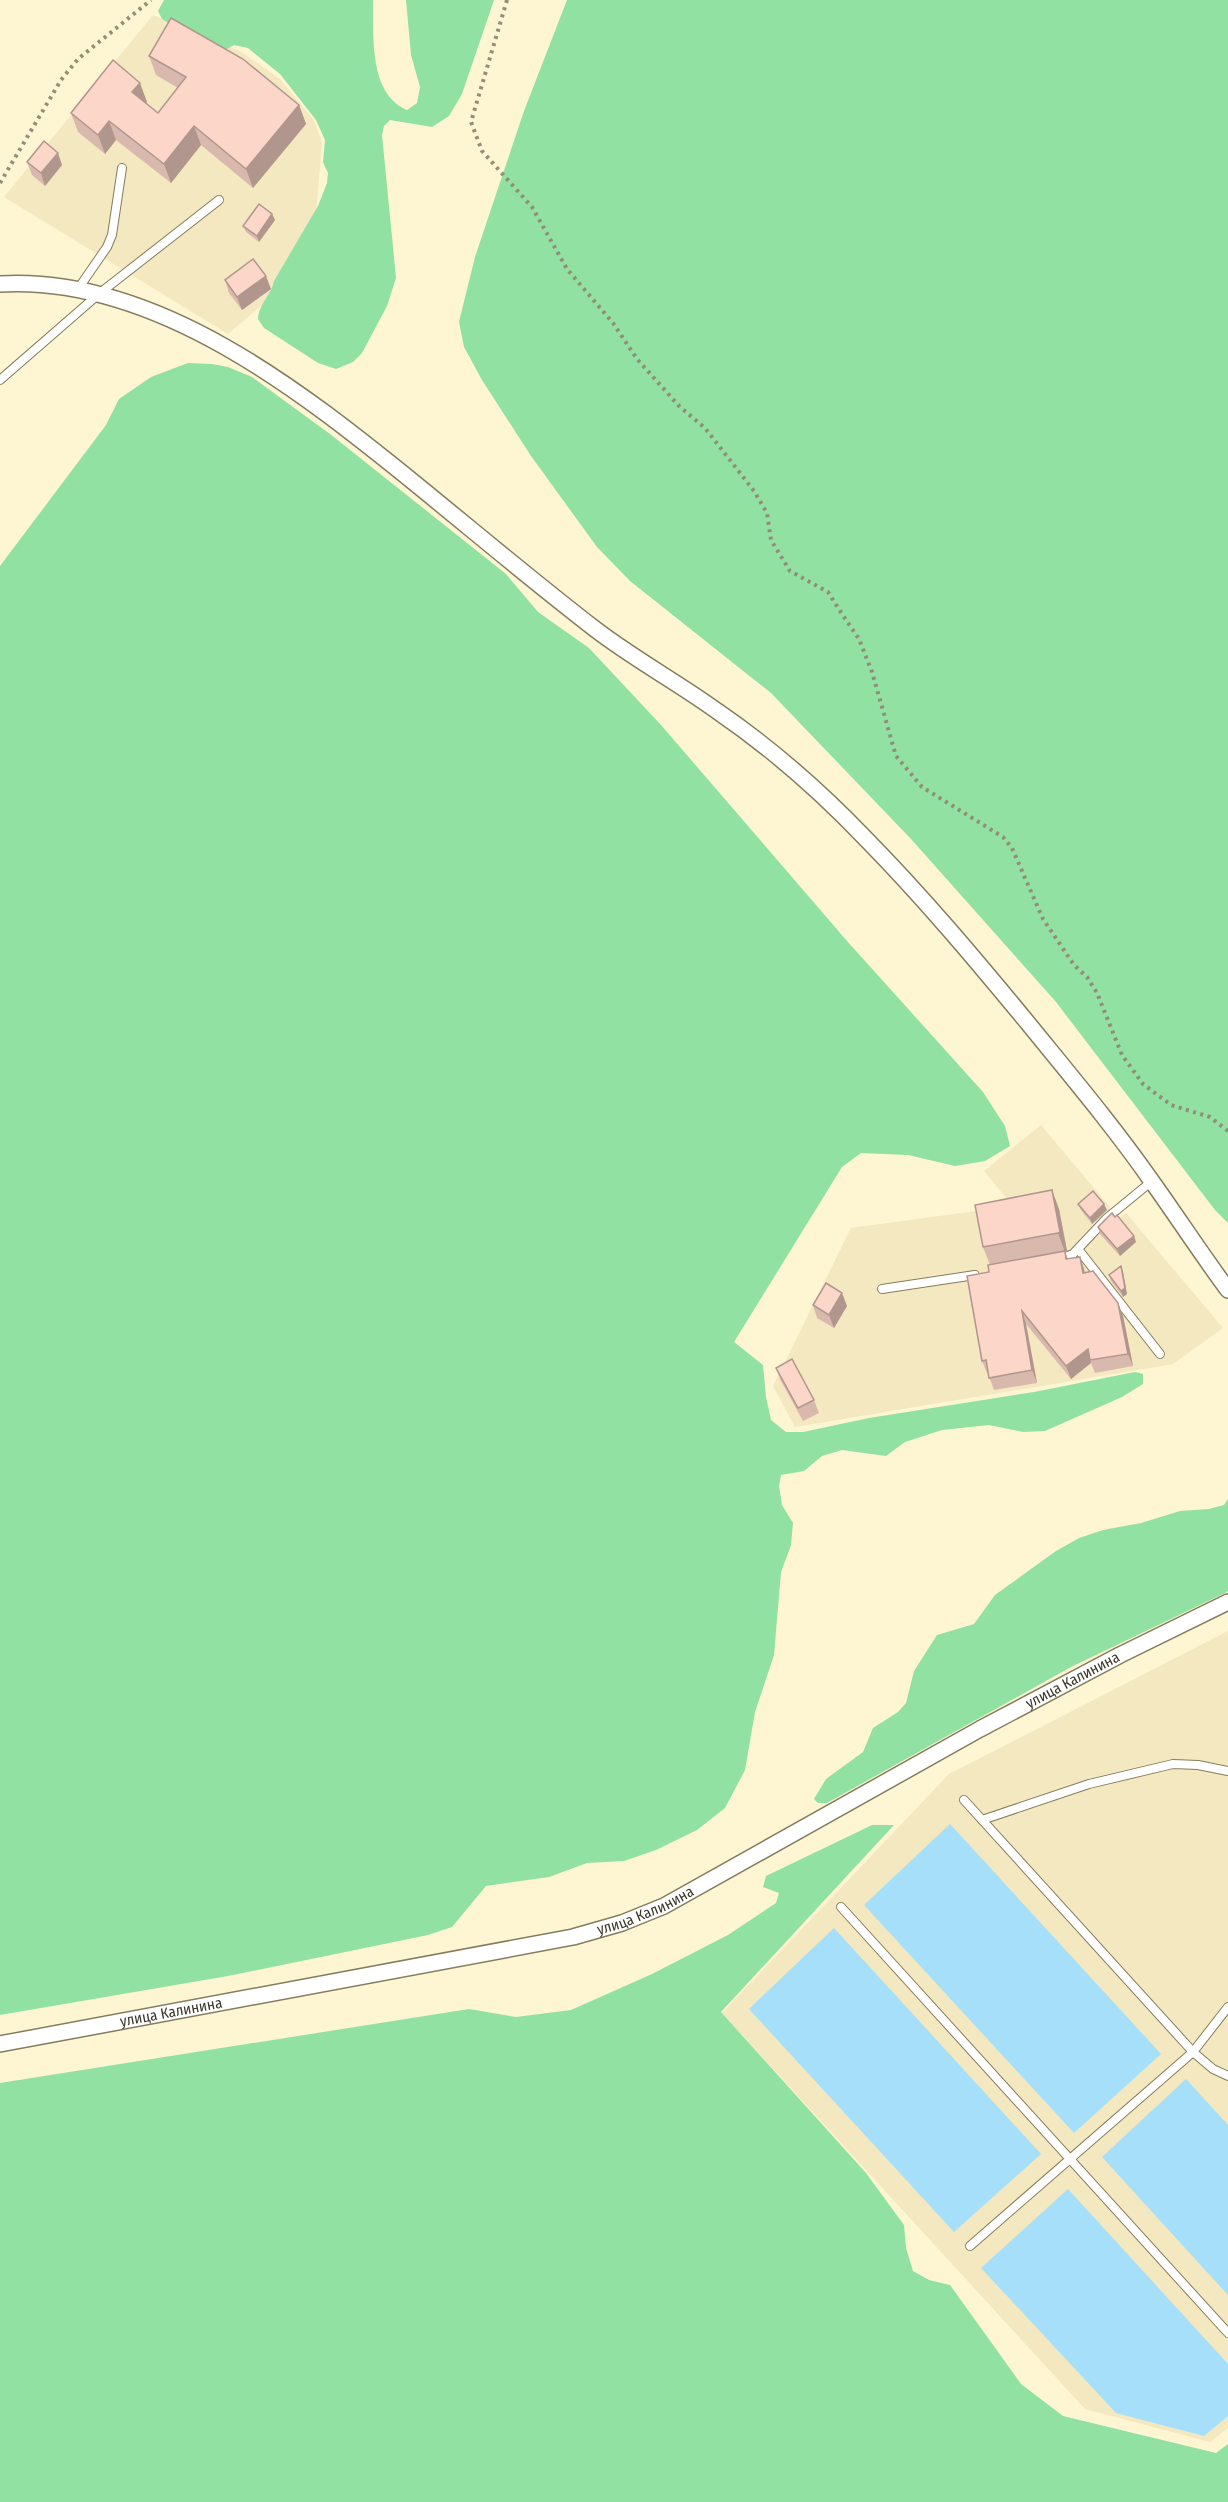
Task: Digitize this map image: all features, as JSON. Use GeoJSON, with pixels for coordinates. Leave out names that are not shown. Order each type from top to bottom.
{"type":"FeatureCollection","features":[{"type":"Feature","properties":{"kind":"street"},"geometry":{"type":"LineString","coordinates":[[0,284],[61,285],[100,293],[137,305],[215,342],[292,388],[367,445],[605,636],[716,710],[806,780],[931,908],[1066,1069],[1152,1181],[1228,1290]]}},
{"type":"Feature","properties":{"kind":"street","name":"улица Калинина"},"geometry":{"type":"LineString","coordinates":[[0,2044],[562,1940],[622,1923],[664,1906],[1000,1718],[1228,1602]]}},
{"type":"Feature","properties":{"kind":"lane"},"geometry":{"type":"LineString","coordinates":[[78,289],[107,247],[112,235],[122,168]]}},
{"type":"Feature","properties":{"kind":"lane"},"geometry":{"type":"LineString","coordinates":[[0,380],[100,293],[219,200]]}},
{"type":"Feature","properties":{"kind":"lane"},"geometry":{"type":"LineString","coordinates":[[1046,1262],[1068,1258],[1107,1218],[1152,1181]]}},
{"type":"Feature","properties":{"kind":"lane"},"geometry":{"type":"LineString","coordinates":[[1078,1249],[1160,1354]]}},
{"type":"Feature","properties":{"kind":"lane"},"geometry":{"type":"LineString","coordinates":[[882,1289],[981,1274]]}},
{"type":"Feature","properties":{"kind":"lane"},"geometry":{"type":"LineString","coordinates":[[982,1820],[1089,1784],[1173,1764],[1198,1765],[1228,1771]]}},
{"type":"Feature","properties":{"kind":"lane"},"geometry":{"type":"LineString","coordinates":[[964,1800],[1193,2052],[1212,2069],[1228,2076]]}},
{"type":"Feature","properties":{"kind":"lane"},"geometry":{"type":"LineString","coordinates":[[841,1907],[1228,2333]]}},
{"type":"Feature","properties":{"kind":"lane"},"geometry":{"type":"LineString","coordinates":[[970,2246],[1193,2052],[1228,2007]]}},
{"type":"Feature","properties":{"kind":"path"},"geometry":{"type":"LineString","coordinates":[[0,183],[61,80],[78,58],[151,0]]}},
{"type":"Feature","properties":{"kind":"path"},"geometry":{"type":"LineString","coordinates":[[507,0],[471,122],[482,151],[532,207],[567,269],[613,323],[637,358],[680,407],[705,428],[754,491],[767,513],[771,540],[790,571],[828,592],[838,606],[859,639],[872,672],[896,756],[922,787],[1003,837],[1012,848],[1043,919],[1074,965],[1087,976],[1097,993],[1122,1055],[1143,1084],[1171,1105],[1210,1117],[1228,1131]]}},
{"type":"Feature","properties":{"kind":"shaded area"},"geometry":{"type":"Polygon","coordinates":[[[153,15],[240,51],[280,79],[314,120],[322,142],[316,216],[269,299],[228,334],[4,197],[153,15]]]}},
{"type":"Feature","properties":{"kind":"shaded area"},"geometry":{"type":"Polygon","coordinates":[[[1041,1125],[1119,1218],[1126,1213],[1223,1328],[1173,1364],[795,1427],[773,1386],[851,1228],[1013,1206],[984,1171],[1041,1125]]]}},
{"type":"Feature","properties":{"kind":"shaded area"},"geometry":{"type":"Polygon","coordinates":[[[1228,1631],[1228,2428],[1210,2442],[1085,2409],[722,2013],[949,1774],[1228,1631]]]}},
{"type":"Feature","properties":{"kind":"green space"},"geometry":{"type":"Polygon","coordinates":[[[164,0],[373,0],[374,46],[379,77],[385,91],[394,102],[407,110],[417,103],[420,87],[411,55],[406,0],[494,0],[462,94],[449,116],[432,127],[390,120],[384,126],[382,135],[396,278],[387,306],[362,353],[353,362],[336,369],[318,363],[264,328],[258,319],[260,308],[318,206],[327,183],[328,173],[323,162],[325,140],[316,120],[280,74],[248,48],[234,45],[218,54],[162,19],[158,11],[164,0]]]}},
{"type":"Feature","properties":{"kind":"green space"},"geometry":{"type":"Polygon","coordinates":[[[567,0],[1228,0],[1228,1223],[1215,1210],[1056,1002],[911,839],[771,693],[630,581],[597,547],[531,456],[482,380],[464,347],[459,322],[475,257],[524,111],[567,0]]]}},
{"type":"Feature","properties":{"kind":"green space"},"geometry":{"type":"Polygon","coordinates":[[[188,363],[228,367],[252,377],[330,434],[506,574],[538,612],[589,648],[661,725],[847,941],[983,1092],[1005,1126],[1010,1146],[985,1161],[955,1166],[908,1155],[861,1153],[842,1167],[734,1342],[763,1365],[771,1420],[786,1432],[803,1432],[869,1418],[1034,1392],[1135,1372],[1143,1374],[1143,1384],[1122,1397],[1045,1431],[1023,1432],[989,1425],[942,1430],[905,1442],[886,1456],[842,1450],[822,1456],[804,1471],[781,1475],[779,1486],[782,1505],[793,1523],[791,1545],[781,1572],[774,1655],[755,1712],[745,1770],[725,1808],[697,1830],[656,1850],[624,1861],[587,1863],[549,1877],[486,1886],[452,1927],[428,1935],[228,1976],[0,2015],[0,566],[106,425],[119,399],[151,377],[188,363]]]}},
{"type":"Feature","properties":{"kind":"green space"},"geometry":{"type":"Polygon","coordinates":[[[1228,1499],[1228,1591],[1071,1667],[827,1803],[818,1803],[814,1799],[826,1779],[863,1752],[873,1728],[898,1712],[906,1703],[914,1671],[937,1635],[974,1624],[995,1595],[1056,1551],[1079,1538],[1180,1511],[1209,1509],[1224,1505],[1228,1499]]]}},
{"type":"Feature","properties":{"kind":"green space"},"geometry":{"type":"Polygon","coordinates":[[[872,1825],[894,1825],[721,2012],[866,2173],[904,2225],[906,2248],[913,2271],[929,2280],[950,2285],[1021,2384],[1063,2416],[1216,2453],[1228,2444],[1228,2502],[0,2502],[0,2083],[469,2009],[516,2017],[571,2010],[652,1974],[728,1935],[776,1903],[779,1893],[763,1887],[766,1876],[872,1825]]]}},
{"type":"Feature","properties":{"kind":"water"},"geometry":{"type":"Polygon","coordinates":[[[950,1824],[1161,2054],[1074,2133],[864,1905],[950,1824]]]}},
{"type":"Feature","properties":{"kind":"water"},"geometry":{"type":"Polygon","coordinates":[[[834,1928],[1041,2154],[954,2232],[749,2009],[834,1928]]]}},
{"type":"Feature","properties":{"kind":"water"},"geometry":{"type":"Polygon","coordinates":[[[1186,2079],[1228,2125],[1228,2295],[1102,2157],[1186,2079]]]}},
{"type":"Feature","properties":{"kind":"water"},"geometry":{"type":"Polygon","coordinates":[[[1068,2189],[1228,2364],[1228,2416],[1204,2436],[1116,2413],[981,2268],[1068,2189]]]}},
{"type":"Feature","properties":{"kind":"building"},"geometry":{"type":"Polygon","coordinates":[[[171,18],[243,59],[299,105],[246,169],[194,126],[164,164],[109,121],[98,135],[71,113],[113,60],[140,83],[132,92],[158,113],[186,77],[149,56],[171,18]]]}},
{"type":"Feature","properties":{"kind":"building"},"geometry":{"type":"Polygon","coordinates":[[[44,141],[58,153],[41,173],[27,162],[44,141]]]}},
{"type":"Feature","properties":{"kind":"building"},"geometry":{"type":"Polygon","coordinates":[[[259,204],[272,214],[257,236],[243,226],[259,204]]]}},
{"type":"Feature","properties":{"kind":"building"},"geometry":{"type":"Polygon","coordinates":[[[253,259],[266,276],[237,297],[225,280],[253,259]]]}},
{"type":"Feature","properties":{"kind":"building"},"geometry":{"type":"Polygon","coordinates":[[[1052,1190],[1060,1232],[983,1247],[975,1205],[1052,1190]]]}},
{"type":"Feature","properties":{"kind":"building"},"geometry":{"type":"Polygon","coordinates":[[[1093,1191],[1104,1204],[1090,1218],[1078,1204],[1093,1191]]]}},
{"type":"Feature","properties":{"kind":"building"},"geometry":{"type":"Polygon","coordinates":[[[1112,1213],[1115,1217],[1117,1215],[1134,1236],[1117,1249],[1098,1227],[1112,1213]]]}},
{"type":"Feature","properties":{"kind":"building"},"geometry":{"type":"Polygon","coordinates":[[[1065,1251],[1066,1259],[1080,1257],[1083,1273],[1093,1271],[1118,1303],[1128,1354],[1090,1360],[1088,1349],[1066,1366],[1022,1311],[1032,1370],[989,1378],[986,1360],[982,1361],[967,1276],[989,1272],[988,1265],[1065,1251]]]}},
{"type":"Feature","properties":{"kind":"building"},"geometry":{"type":"Polygon","coordinates":[[[1121,1266],[1125,1288],[1121,1291],[1109,1275],[1121,1266]]]}},
{"type":"Feature","properties":{"kind":"building"},"geometry":{"type":"Polygon","coordinates":[[[826,1283],[842,1293],[829,1315],[813,1305],[826,1283]]]}},
{"type":"Feature","properties":{"kind":"building"},"geometry":{"type":"Polygon","coordinates":[[[792,1359],[814,1400],[798,1408],[776,1368],[792,1359]]]}}]}
